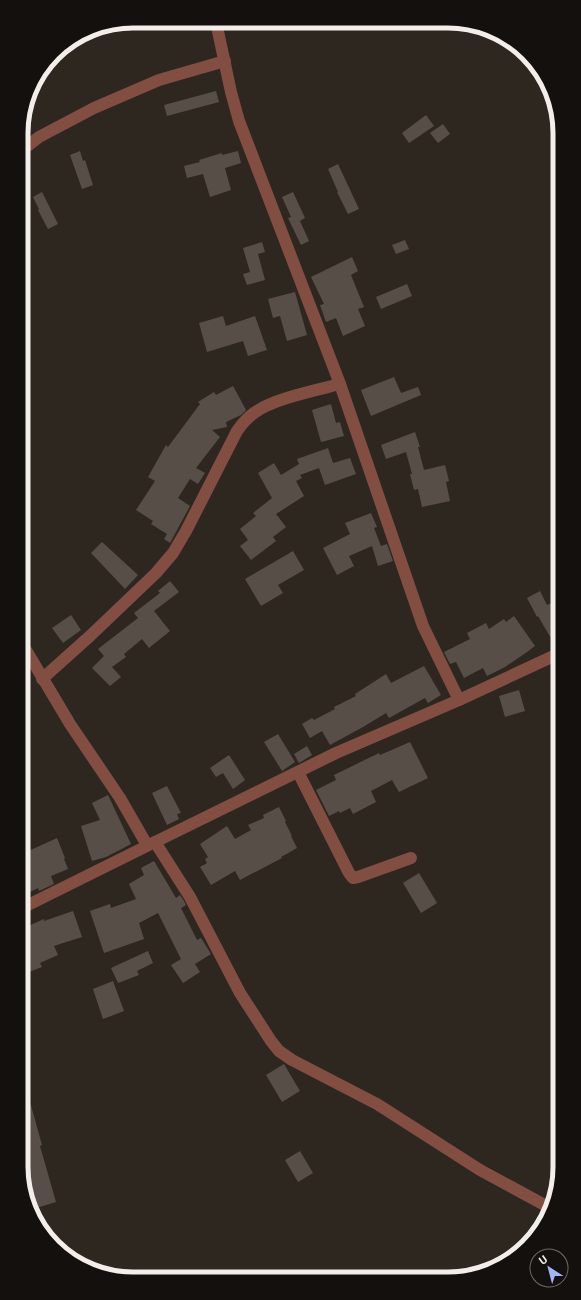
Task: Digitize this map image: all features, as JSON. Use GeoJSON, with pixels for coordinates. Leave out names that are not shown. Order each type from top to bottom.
{"type":"FeatureCollection","features":[{"type":"Feature","properties":{"kind":"street"},"geometry":{"type":"LineString","coordinates":[[217,28],[231,92],[239,121],[340,384],[423,626],[459,700]]}},
{"type":"Feature","properties":{"kind":"street"},"geometry":{"type":"LineString","coordinates":[[28,146],[39,137],[94,108],[159,80],[225,61]]}},
{"type":"Feature","properties":{"kind":"street"},"geometry":{"type":"LineString","coordinates":[[42,679],[156,573],[173,552],[186,531],[243,422],[263,407],[340,384]]}},
{"type":"Feature","properties":{"kind":"street"},"geometry":{"type":"LineString","coordinates":[[28,654],[70,724],[151,843],[190,897],[240,993],[279,1051],[292,1060],[377,1104],[480,1170],[545,1205]]}},
{"type":"Feature","properties":{"kind":"street"},"geometry":{"type":"LineString","coordinates":[[28,905],[151,843],[336,754],[459,700],[553,656]]}},
{"type":"Feature","properties":{"kind":"street"},"geometry":{"type":"LineString","coordinates":[[298,772],[349,873],[353,878],[411,858]]}},
{"type":"Feature","properties":{"kind":"building"},"geometry":{"type":"Polygon","coordinates":[[[216,91],[219,102],[167,116],[164,105],[216,91]]]}},
{"type":"Feature","properties":{"kind":"building"},"geometry":{"type":"Polygon","coordinates":[[[426,115],[434,126],[409,143],[402,133],[426,115]]]}},
{"type":"Feature","properties":{"kind":"building"},"geometry":{"type":"Polygon","coordinates":[[[443,124],[450,134],[438,143],[430,133],[443,124]]]}},
{"type":"Feature","properties":{"kind":"building"},"geometry":{"type":"Polygon","coordinates":[[[80,151],[83,161],[85,160],[93,185],[82,189],[70,155],[80,151]]]}},
{"type":"Feature","properties":{"kind":"building"},"geometry":{"type":"Polygon","coordinates":[[[238,151],[241,163],[225,168],[231,190],[210,197],[203,174],[187,178],[184,166],[200,162],[199,160],[222,153],[222,155],[238,151]]]}},
{"type":"Feature","properties":{"kind":"building"},"geometry":{"type":"Polygon","coordinates":[[[338,164],[359,209],[348,214],[328,169],[338,164]]]}},
{"type":"Feature","properties":{"kind":"building"},"geometry":{"type":"Polygon","coordinates":[[[42,192],[58,224],[48,229],[33,197],[42,192]]]}},
{"type":"Feature","properties":{"kind":"building"},"geometry":{"type":"Polygon","coordinates":[[[293,192],[305,218],[300,221],[309,241],[301,245],[288,218],[291,217],[282,197],[293,192]]]}},
{"type":"Feature","properties":{"kind":"building"},"geometry":{"type":"Polygon","coordinates":[[[405,240],[409,249],[396,254],[392,245],[405,240]]]}},
{"type":"Feature","properties":{"kind":"building"},"geometry":{"type":"Polygon","coordinates":[[[262,242],[265,252],[258,254],[265,280],[247,285],[243,274],[250,272],[243,248],[262,242]]]}},
{"type":"Feature","properties":{"kind":"building"},"geometry":{"type":"Polygon","coordinates":[[[352,257],[358,271],[351,275],[364,307],[358,309],[365,326],[343,336],[336,318],[326,322],[320,305],[324,304],[311,277],[352,257]]]}},
{"type":"Feature","properties":{"kind":"building"},"geometry":{"type":"Polygon","coordinates":[[[407,284],[412,296],[381,309],[376,297],[407,284]]]}},
{"type":"Feature","properties":{"kind":"building"},"geometry":{"type":"Polygon","coordinates":[[[295,292],[307,335],[287,341],[280,316],[273,318],[268,299],[295,292]]]}},
{"type":"Feature","properties":{"kind":"building"},"geometry":{"type":"Polygon","coordinates":[[[223,316],[226,326],[255,316],[267,350],[248,356],[243,341],[207,352],[199,323],[223,316]]]}},
{"type":"Feature","properties":{"kind":"building"},"geometry":{"type":"Polygon","coordinates":[[[394,377],[401,393],[418,387],[421,395],[371,416],[361,390],[394,377]]]}},
{"type":"Feature","properties":{"kind":"building"},"geometry":{"type":"Polygon","coordinates":[[[233,386],[246,410],[241,415],[226,422],[227,427],[212,430],[220,437],[196,468],[205,473],[198,484],[190,479],[178,498],[190,506],[170,543],[164,539],[167,534],[151,524],[153,521],[136,510],[155,481],[148,477],[166,445],[168,447],[200,404],[198,402],[214,392],[216,395],[233,386]]]}},
{"type":"Feature","properties":{"kind":"building"},"geometry":{"type":"Polygon","coordinates":[[[331,404],[336,423],[340,422],[344,436],[321,442],[312,410],[331,404]]]}},
{"type":"Feature","properties":{"kind":"building"},"geometry":{"type":"Polygon","coordinates":[[[415,432],[420,447],[418,447],[424,470],[445,465],[449,481],[446,482],[450,501],[422,507],[418,489],[414,490],[410,474],[412,474],[406,452],[386,459],[381,445],[415,432]]]}},
{"type":"Feature","properties":{"kind":"building"},"geometry":{"type":"Polygon","coordinates":[[[328,448],[333,463],[350,458],[356,474],[325,485],[319,468],[300,475],[302,478],[296,481],[304,496],[276,514],[286,527],[273,537],[276,541],[251,560],[240,546],[248,540],[240,529],[256,516],[253,513],[272,498],[258,473],[274,463],[281,475],[299,464],[297,459],[328,448]]]}},
{"type":"Feature","properties":{"kind":"building"},"geometry":{"type":"Polygon","coordinates":[[[371,513],[377,527],[374,528],[381,546],[387,544],[393,561],[378,566],[372,546],[349,556],[354,566],[337,575],[323,548],[350,534],[345,523],[371,513]]]}},
{"type":"Feature","properties":{"kind":"building"},"geometry":{"type":"Polygon","coordinates":[[[102,542],[138,575],[125,589],[91,553],[102,542]]]}},
{"type":"Feature","properties":{"kind":"building"},"geometry":{"type":"Polygon","coordinates":[[[293,551],[304,570],[278,585],[283,593],[261,606],[245,579],[293,551]]]}},
{"type":"Feature","properties":{"kind":"building"},"geometry":{"type":"Polygon","coordinates":[[[170,581],[179,592],[154,611],[170,631],[149,648],[142,639],[124,654],[126,657],[112,667],[121,677],[110,686],[92,668],[104,656],[98,649],[138,618],[134,613],[160,593],[158,591],[170,581]]]}},
{"type":"Feature","properties":{"kind":"building"},"geometry":{"type":"Polygon","coordinates":[[[540,591],[547,605],[553,602],[553,642],[538,616],[537,617],[527,598],[540,591]]]}},
{"type":"Feature","properties":{"kind":"building"},"geometry":{"type":"Polygon","coordinates":[[[71,615],[81,630],[63,643],[52,628],[71,615]]]}},
{"type":"Feature","properties":{"kind":"building"},"geometry":{"type":"Polygon","coordinates":[[[514,616],[535,646],[527,652],[505,667],[487,676],[483,668],[464,678],[456,662],[450,664],[444,652],[470,639],[467,633],[486,623],[489,629],[504,619],[506,622],[514,616]]]}},
{"type":"Feature","properties":{"kind":"building"},"geometry":{"type":"Polygon","coordinates":[[[424,666],[441,695],[428,703],[425,698],[389,718],[386,713],[330,745],[322,731],[310,738],[302,724],[312,718],[314,720],[335,709],[334,707],[356,696],[355,694],[386,674],[391,683],[424,666]]]}},
{"type":"Feature","properties":{"kind":"building"},"geometry":{"type":"Polygon","coordinates":[[[519,690],[525,711],[505,717],[499,696],[519,690]]]}},
{"type":"Feature","properties":{"kind":"building"},"geometry":{"type":"Polygon","coordinates":[[[278,734],[295,762],[282,771],[264,742],[278,734]]]}},
{"type":"Feature","properties":{"kind":"building"},"geometry":{"type":"Polygon","coordinates":[[[410,742],[428,778],[399,792],[392,780],[371,791],[376,802],[353,814],[350,808],[329,816],[316,790],[336,780],[334,775],[379,753],[380,755],[410,742]]]}},
{"type":"Feature","properties":{"kind":"building"},"geometry":{"type":"Polygon","coordinates":[[[307,746],[312,755],[299,763],[294,754],[307,746]]]}},
{"type":"Feature","properties":{"kind":"building"},"geometry":{"type":"Polygon","coordinates":[[[229,755],[245,780],[233,789],[223,773],[216,777],[210,768],[229,755]]]}},
{"type":"Feature","properties":{"kind":"building"},"geometry":{"type":"Polygon","coordinates":[[[167,786],[181,813],[177,814],[179,819],[167,825],[152,793],[167,786]]]}},
{"type":"Feature","properties":{"kind":"building"},"geometry":{"type":"Polygon","coordinates":[[[108,795],[131,844],[106,857],[92,861],[81,826],[100,820],[92,803],[108,795]]]}},
{"type":"Feature","properties":{"kind":"building"},"geometry":{"type":"Polygon","coordinates":[[[279,807],[297,848],[281,857],[282,858],[240,880],[235,871],[211,885],[200,867],[207,863],[205,859],[208,857],[200,844],[227,826],[235,839],[251,830],[248,825],[264,818],[263,815],[279,807]]]}},
{"type":"Feature","properties":{"kind":"building"},"geometry":{"type":"Polygon","coordinates":[[[57,838],[68,869],[51,876],[54,884],[39,891],[38,888],[28,893],[28,851],[57,838]]]}},
{"type":"Feature","properties":{"kind":"building"},"geometry":{"type":"Polygon","coordinates":[[[154,861],[176,898],[180,895],[184,901],[186,905],[181,908],[197,940],[201,938],[211,954],[195,964],[200,972],[183,983],[171,965],[181,959],[158,913],[139,923],[144,939],[104,953],[90,911],[110,904],[111,908],[136,899],[129,884],[144,875],[141,868],[154,861]]]}},
{"type":"Feature","properties":{"kind":"building"},"geometry":{"type":"Polygon","coordinates":[[[419,873],[437,903],[421,913],[403,883],[419,873]]]}},
{"type":"Feature","properties":{"kind":"building"},"geometry":{"type":"Polygon","coordinates":[[[73,911],[82,937],[54,946],[58,955],[40,963],[42,967],[28,972],[28,926],[44,919],[44,921],[73,911]]]}},
{"type":"Feature","properties":{"kind":"building"},"geometry":{"type":"Polygon","coordinates":[[[148,951],[153,963],[137,971],[139,975],[118,983],[111,968],[148,951]]]}},
{"type":"Feature","properties":{"kind":"building"},"geometry":{"type":"Polygon","coordinates":[[[113,981],[124,1011],[103,1019],[93,989],[113,981]]]}},
{"type":"Feature","properties":{"kind":"building"},"geometry":{"type":"Polygon","coordinates":[[[284,1064],[300,1091],[282,1102],[266,1075],[284,1064]]]}},
{"type":"Feature","properties":{"kind":"building"},"geometry":{"type":"Polygon","coordinates":[[[28,1095],[42,1145],[40,1146],[56,1202],[36,1208],[32,1194],[28,1167],[28,1095]]]}},
{"type":"Feature","properties":{"kind":"building"},"geometry":{"type":"Polygon","coordinates":[[[300,1151],[313,1173],[298,1182],[285,1160],[300,1151]]]}}]}
